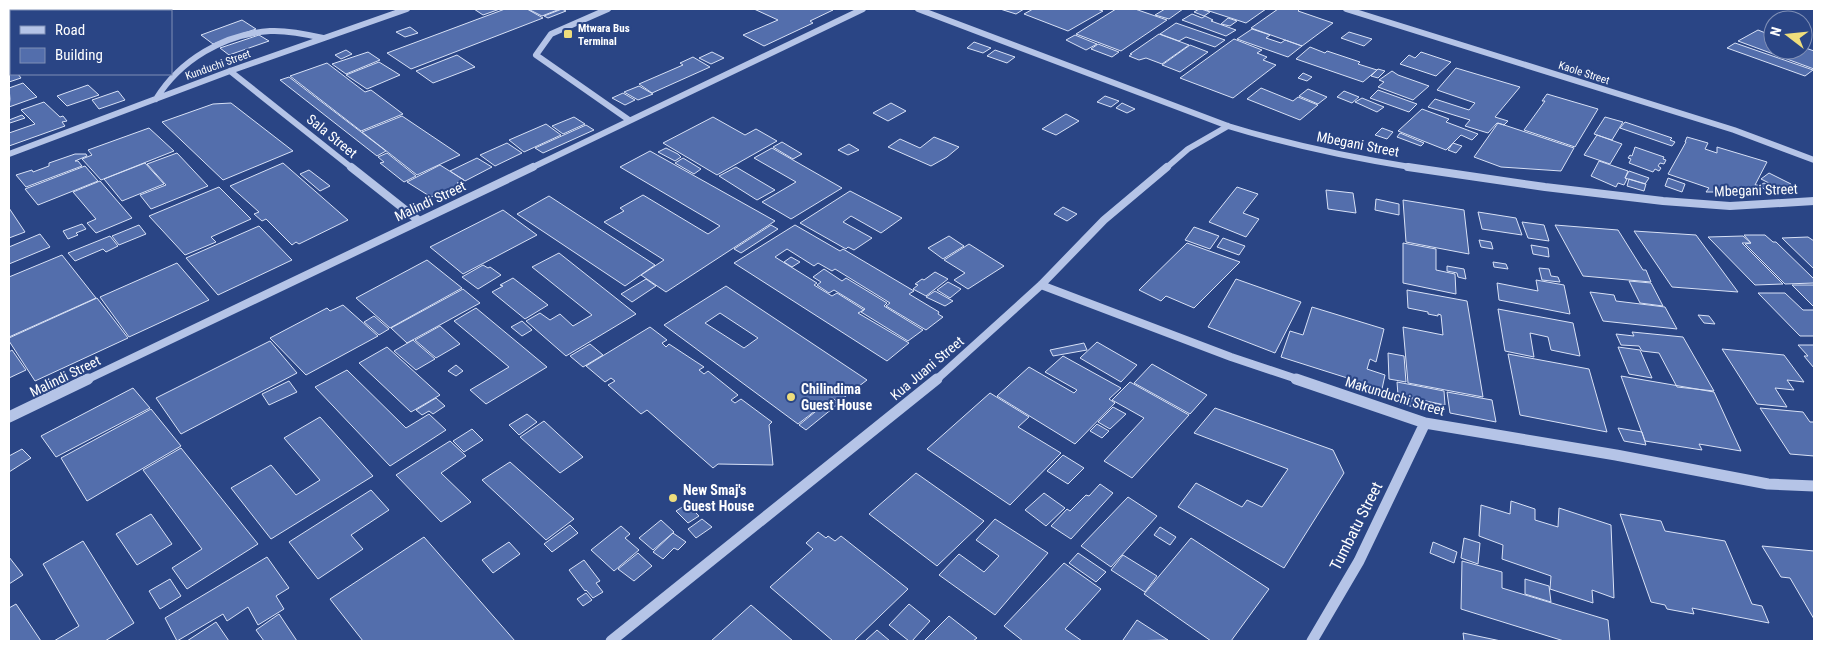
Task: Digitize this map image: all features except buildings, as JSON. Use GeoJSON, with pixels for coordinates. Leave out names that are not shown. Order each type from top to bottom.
{"type":"FeatureCollection","features":[{"type":"Feature","properties":{"kind":"street","name":"Kunduchi Street"},"geometry":{"type":"LineString","coordinates":[[9,154],[230,71],[407,9]]}},
{"type":"Feature","properties":{"kind":"street"},"geometry":{"type":"LineString","coordinates":[[608,9],[551,34],[536,55],[629,120]]}},
{"type":"Feature","properties":{"kind":"street","name":"Malindi Street"},"geometry":{"type":"LineString","coordinates":[[9,417],[863,9]]}},
{"type":"Feature","properties":{"kind":"street","name":"Mbegani Street"},"geometry":{"type":"LineString","coordinates":[[918,9],[1228,126],[1280,142],[1358,159],[1545,187],[1663,201],[1730,206],[1814,201]]}},
{"type":"Feature","properties":{"kind":"street","name":"Kaole Street"},"geometry":{"type":"LineString","coordinates":[[1346,9],[1734,130],[1814,160]]}},
{"type":"Feature","properties":{"kind":"street"},"geometry":{"type":"LineString","coordinates":[[156,99],[172,76],[192,58],[224,43],[268,31],[300,32],[323,38]]}},
{"type":"Feature","properties":{"kind":"street","name":"Sala Street"},"geometry":{"type":"LineString","coordinates":[[230,71],[418,220]]}},
{"type":"Feature","properties":{"kind":"street","name":"Kua Juani Street"},"geometry":{"type":"LineString","coordinates":[[611,641],[945,373],[1041,285],[1104,220],[1188,149],[1228,126]]}},
{"type":"Feature","properties":{"kind":"street","name":"Makunduchi Street"},"geometry":{"type":"LineString","coordinates":[[1041,285],[1231,356],[1425,423],[1616,455],[1768,484],[1814,486]]}},
{"type":"Feature","properties":{"kind":"street","name":"Tumbatu Street"},"geometry":{"type":"LineString","coordinates":[[1312,641],[1359,561],[1425,423]]}},
{"type":"Feature","properties":{"kind":"place","name":"Mtwara Bus Terminal"},"geometry":{"type":"Point","coordinates":[568,34]}},
{"type":"Feature","properties":{"kind":"place","name":"Chilindima Guest House"},"geometry":{"type":"Point","coordinates":[791,397]}},
{"type":"Feature","properties":{"kind":"place","name":"New Smaj's Guest House"},"geometry":{"type":"Point","coordinates":[673,498]}}]}
